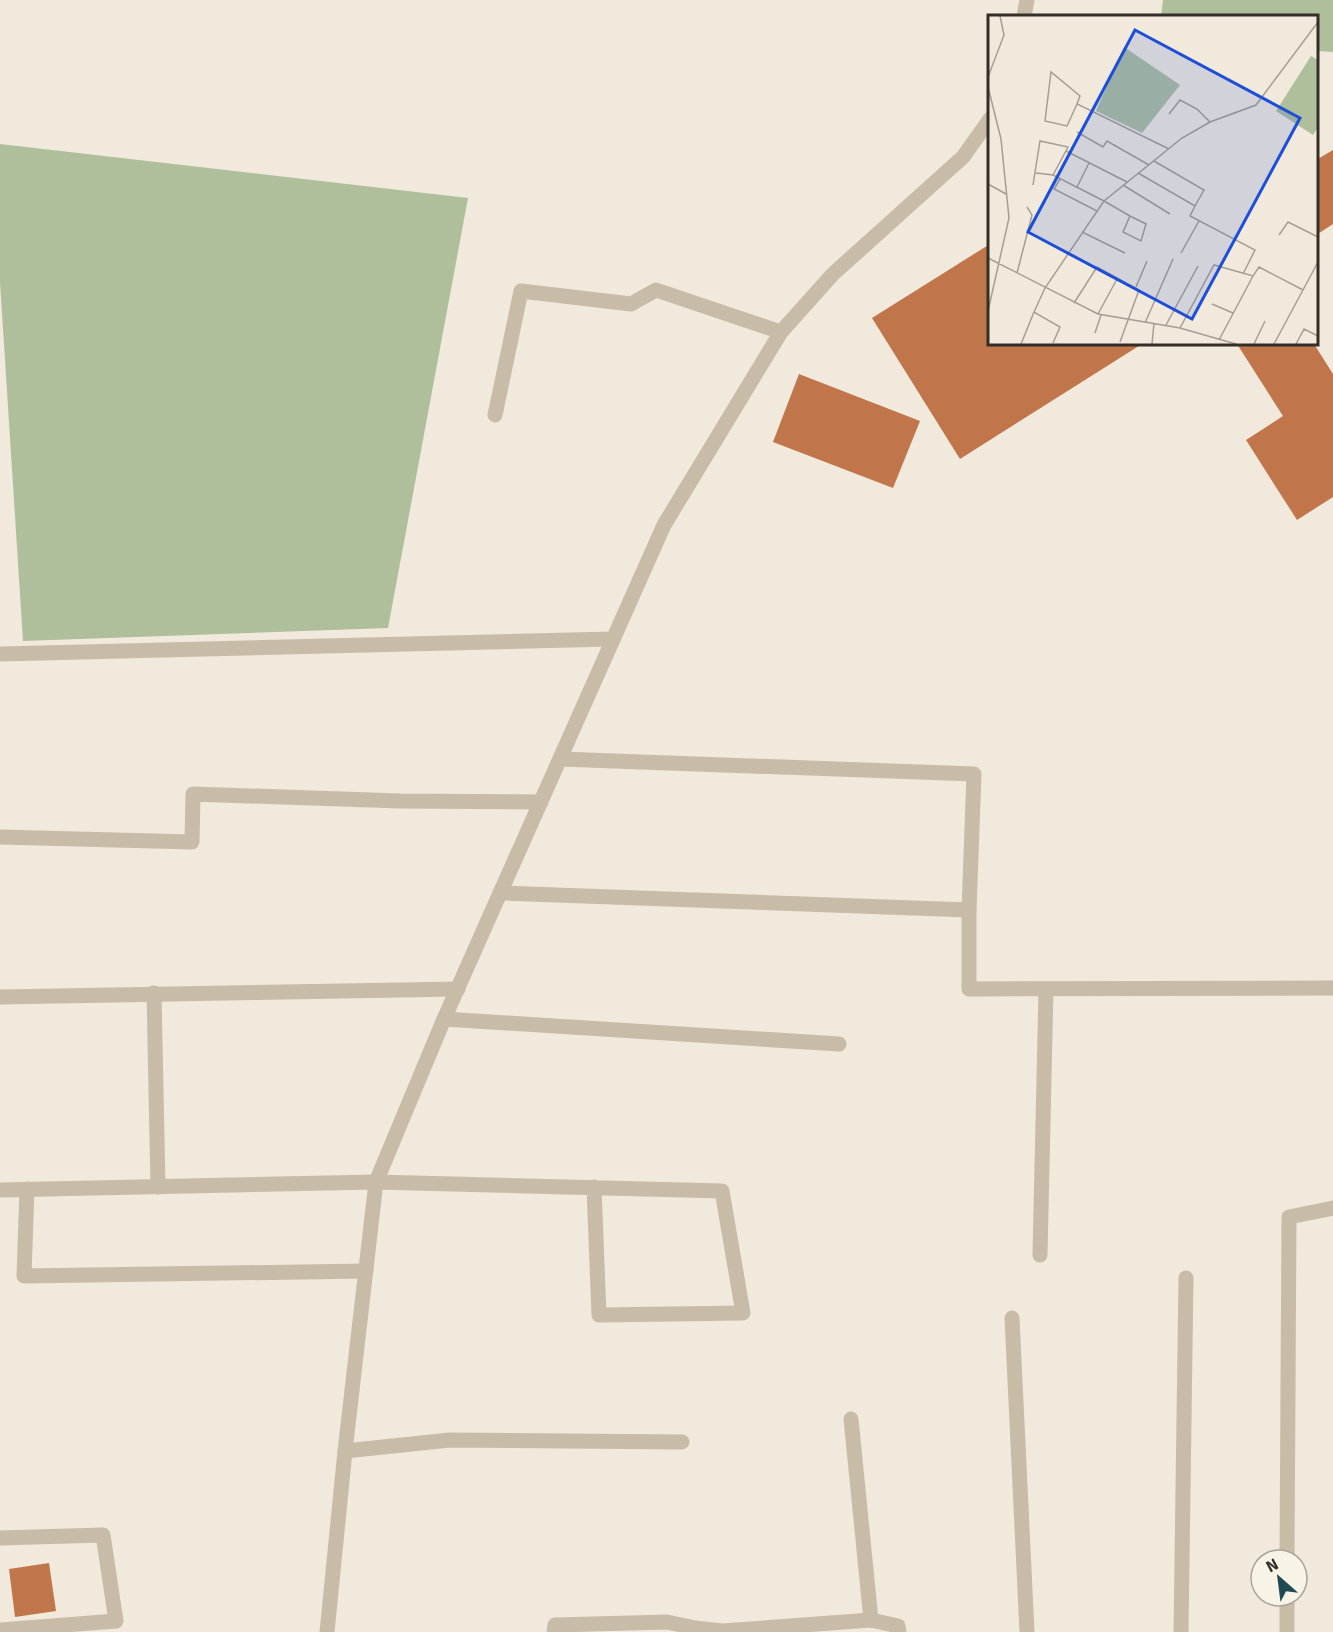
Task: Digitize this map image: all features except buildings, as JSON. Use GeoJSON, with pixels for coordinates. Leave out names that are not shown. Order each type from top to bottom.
{"type":"FeatureCollection","features":[{"type":"Feature","properties":{"kind":"street"},"geometry":{"type":"LineString","coordinates":[[1024,15],[1027,0]]}},
{"type":"Feature","properties":{"kind":"street"},"geometry":{"type":"LineString","coordinates":[[327,1632],[376,1182],[444,1019],[664,525],[781,332],[833,274],[963,157],[988,122]]}},
{"type":"Feature","properties":{"kind":"street"},"geometry":{"type":"LineString","coordinates":[[495,415],[521,291],[631,304],[656,290],[781,332]]}},
{"type":"Feature","properties":{"kind":"street"},"geometry":{"type":"LineString","coordinates":[[0,654],[613,639]]}},
{"type":"Feature","properties":{"kind":"street"},"geometry":{"type":"LineString","coordinates":[[560,759],[974,774],[969,910],[969,989],[1333,988]]}},
{"type":"Feature","properties":{"kind":"street"},"geometry":{"type":"LineString","coordinates":[[0,837],[192,842],[193,794],[400,801],[541,802]]}},
{"type":"Feature","properties":{"kind":"street"},"geometry":{"type":"LineString","coordinates":[[500,892],[969,910]]}},
{"type":"Feature","properties":{"kind":"street"},"geometry":{"type":"LineString","coordinates":[[0,997],[458,988]]}},
{"type":"Feature","properties":{"kind":"street"},"geometry":{"type":"LineString","coordinates":[[1040,1255],[1046,989]]}},
{"type":"Feature","properties":{"kind":"street"},"geometry":{"type":"LineString","coordinates":[[154,993],[158,1186]]}},
{"type":"Feature","properties":{"kind":"street"},"geometry":{"type":"LineString","coordinates":[[444,1019],[839,1044]]}},
{"type":"Feature","properties":{"kind":"street"},"geometry":{"type":"LineString","coordinates":[[0,1190],[376,1182],[594,1187],[722,1191],[743,1313],[599,1315],[594,1187]]}},
{"type":"Feature","properties":{"kind":"street"},"geometry":{"type":"LineString","coordinates":[[27,1189],[24,1276],[366,1271]]}},
{"type":"Feature","properties":{"kind":"street"},"geometry":{"type":"LineString","coordinates":[[1287,1548],[1289,1218],[1333,1209]]}},
{"type":"Feature","properties":{"kind":"street"},"geometry":{"type":"LineString","coordinates":[[1181,1632],[1186,1278]]}},
{"type":"Feature","properties":{"kind":"street"},"geometry":{"type":"LineString","coordinates":[[1012,1318],[1027,1632]]}},
{"type":"Feature","properties":{"kind":"street"},"geometry":{"type":"LineString","coordinates":[[851,1419],[871,1620]]}},
{"type":"Feature","properties":{"kind":"street"},"geometry":{"type":"LineString","coordinates":[[345,1451],[450,1440],[682,1442]]}},
{"type":"Feature","properties":{"kind":"street"},"geometry":{"type":"LineString","coordinates":[[0,1538],[103,1535],[116,1621],[0,1630]]}},
{"type":"Feature","properties":{"kind":"street"},"geometry":{"type":"LineString","coordinates":[[1287,1608],[1287,1632]]}},
{"type":"Feature","properties":{"kind":"street"},"geometry":{"type":"LineString","coordinates":[[554,1632],[555,1625],[667,1622],[722,1631],[871,1620],[898,1626],[899,1632]]}},
{"type":"Feature","properties":{"kind":"green space"},"geometry":{"type":"Polygon","coordinates":[[[1163,0],[1333,0],[1333,52],[1318,51],[1318,15],[1161,15],[1163,0]]]}},
{"type":"Feature","properties":{"kind":"green space"},"geometry":{"type":"Polygon","coordinates":[[[0,144],[468,198],[388,628],[23,641],[0,282],[0,144]]]}}]}
